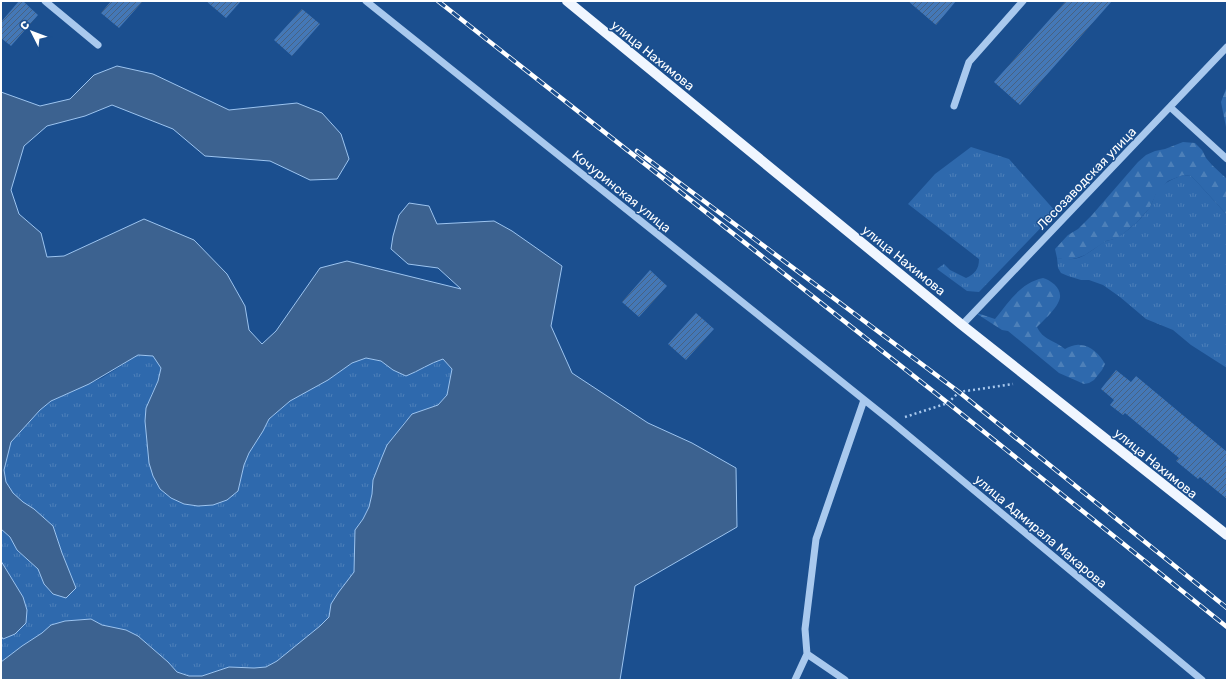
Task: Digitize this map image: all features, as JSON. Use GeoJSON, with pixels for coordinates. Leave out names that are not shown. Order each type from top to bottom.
{"type":"FeatureCollection","features":[{"type":"Feature","properties":{"kind":"main road","name":"улица Нахимова"},"geometry":{"type":"LineString","coordinates":[[567,1],[962,325],[1227,536]]}},
{"type":"Feature","properties":{"kind":"street"},"geometry":{"type":"LineString","coordinates":[[45,1],[98,45]]}},
{"type":"Feature","properties":{"kind":"street","name":"Кочуринская улица"},"geometry":{"type":"LineString","coordinates":[[366,1],[864,400]]}},
{"type":"Feature","properties":{"kind":"street"},"geometry":{"type":"LineString","coordinates":[[954,106],[969,62],[1023,1]]}},
{"type":"Feature","properties":{"kind":"street","name":"Лесозаводская улица"},"geometry":{"type":"LineString","coordinates":[[962,325],[1227,47]]}},
{"type":"Feature","properties":{"kind":"street"},"geometry":{"type":"LineString","coordinates":[[1170,107],[1227,159]]}},
{"type":"Feature","properties":{"kind":"street"},"geometry":{"type":"LineString","coordinates":[[795,680],[807,654],[805,629],[816,539],[864,400]]}},
{"type":"Feature","properties":{"kind":"street","name":"улица Адмирала Макарова"},"geometry":{"type":"LineString","coordinates":[[864,400],[1202,680]]}},
{"type":"Feature","properties":{"kind":"street"},"geometry":{"type":"LineString","coordinates":[[807,654],[845,680]]}},
{"type":"Feature","properties":{"kind":"path"},"geometry":{"type":"LineString","coordinates":[[892,422],[948,403],[959,392],[1013,384]]}},
{"type":"Feature","properties":{"kind":"green space"},"geometry":{"type":"Polygon","coordinates":[[[1227,86],[1227,132],[1221,102],[1227,86]]]}},
{"type":"Feature","properties":{"kind":"green space"},"geometry":{"type":"Polygon","coordinates":[[[1183,142],[1195,143],[1202,150],[1212,165],[1227,179],[1227,215],[1191,176],[1183,175],[1168,181],[1156,194],[1149,209],[1123,234],[1115,239],[1106,241],[1085,255],[1077,258],[1068,260],[1057,258],[1055,249],[1068,235],[1078,229],[1092,215],[1138,162],[1146,155],[1155,151],[1183,142]]]}},
{"type":"Feature","properties":{"kind":"green space"},"geometry":{"type":"Polygon","coordinates":[[[971,147],[1009,159],[1056,212],[979,292],[967,291],[937,269],[944,264],[950,270],[966,278],[976,271],[979,259],[908,204],[935,174],[971,147]]]}},
{"type":"Feature","properties":{"kind":"green space"},"geometry":{"type":"Polygon","coordinates":[[[1183,175],[1191,176],[1227,215],[1227,368],[1191,345],[1173,330],[1146,319],[1103,285],[1089,280],[1081,280],[1068,276],[1061,273],[1058,268],[1057,258],[1075,259],[1082,257],[1104,242],[1116,238],[1125,232],[1148,210],[1156,193],[1161,187],[1183,175]]]}},
{"type":"Feature","properties":{"kind":"green space"},"geometry":{"type":"Polygon","coordinates":[[[1043,278],[1051,281],[1057,287],[1060,294],[1060,299],[1054,309],[1037,327],[1042,335],[1065,349],[1076,345],[1084,345],[1101,357],[1105,364],[1094,380],[1089,383],[1084,384],[1059,373],[1008,331],[1002,330],[974,312],[995,319],[1021,289],[1035,280],[1043,278]]]}},
{"type":"Feature","properties":{"kind":"green space"},"geometry":{"type":"Polygon","coordinates":[[[138,355],[153,356],[161,368],[158,381],[151,395],[145,421],[148,447],[184,504],[198,506],[213,505],[238,491],[244,465],[249,453],[269,419],[290,401],[328,380],[352,363],[366,358],[381,361],[393,370],[418,371],[429,364],[443,359],[452,369],[447,395],[438,405],[412,414],[403,424],[382,457],[373,480],[369,507],[355,530],[354,572],[331,604],[329,617],[277,661],[266,667],[229,667],[202,676],[189,676],[177,672],[149,645],[126,630],[102,625],[91,619],[65,621],[52,625],[1,662],[1,636],[3,639],[15,634],[26,623],[23,597],[1,561],[1,529],[10,537],[17,550],[38,569],[44,584],[71,576],[53,526],[34,509],[23,503],[13,493],[6,482],[4,470],[11,442],[40,410],[51,401],[102,378],[138,355]]]}},
{"type":"Feature","properties":{"kind":"shaded area"},"geometry":{"type":"Polygon","coordinates":[[[117,66],[153,74],[229,110],[297,103],[322,113],[341,134],[349,159],[337,179],[310,180],[270,161],[205,156],[173,129],[112,105],[85,116],[47,126],[24,146],[11,190],[19,214],[41,233],[47,257],[64,256],[144,219],[194,240],[227,274],[245,306],[249,330],[262,344],[276,331],[320,268],[347,261],[461,289],[438,268],[408,264],[391,249],[399,215],[409,203],[429,206],[437,224],[494,221],[512,231],[562,266],[551,326],[572,373],[648,423],[692,443],[736,468],[737,527],[635,586],[620,680],[1,680],[1,662],[51,625],[65,621],[91,619],[102,625],[126,630],[138,636],[168,662],[177,672],[189,676],[202,676],[229,667],[266,667],[277,661],[329,617],[331,604],[354,572],[355,530],[369,507],[373,480],[387,445],[412,414],[438,405],[447,395],[452,369],[443,359],[406,376],[393,370],[381,361],[366,358],[352,363],[328,380],[290,401],[269,419],[249,453],[244,465],[238,491],[227,500],[213,505],[198,506],[184,504],[171,498],[160,489],[153,476],[149,463],[145,421],[146,408],[158,381],[161,368],[153,356],[138,355],[89,384],[51,401],[40,410],[11,442],[4,470],[6,482],[13,493],[53,526],[76,588],[66,598],[53,594],[44,584],[38,569],[17,550],[10,537],[1,529],[1,92],[40,106],[70,99],[94,75],[117,66]]]}},
{"type":"Feature","properties":{"kind":"shaded area"},"geometry":{"type":"Polygon","coordinates":[[[1,561],[23,597],[27,610],[26,623],[15,634],[3,639],[1,636],[1,561]]]}},
{"type":"Feature","properties":{"kind":"building"},"geometry":{"type":"Polygon","coordinates":[[[19,1],[23,1],[38,15],[11,46],[1,38],[1,22],[19,1]]]}},
{"type":"Feature","properties":{"kind":"building"},"geometry":{"type":"Polygon","coordinates":[[[111,1],[143,1],[119,28],[101,13],[111,1]]]}},
{"type":"Feature","properties":{"kind":"building"},"geometry":{"type":"Polygon","coordinates":[[[206,1],[241,1],[226,18],[206,1]]]}},
{"type":"Feature","properties":{"kind":"building"},"geometry":{"type":"Polygon","coordinates":[[[908,1],[956,1],[936,25],[908,1]]]}},
{"type":"Feature","properties":{"kind":"building"},"geometry":{"type":"Polygon","coordinates":[[[1066,1],[1112,1],[1020,105],[994,82],[1066,1]]]}},
{"type":"Feature","properties":{"kind":"building"},"geometry":{"type":"Polygon","coordinates":[[[302,9],[320,24],[292,56],[274,40],[302,9]]]}},
{"type":"Feature","properties":{"kind":"building"},"geometry":{"type":"Polygon","coordinates":[[[650,270],[667,286],[639,317],[622,302],[650,270]]]}},
{"type":"Feature","properties":{"kind":"building"},"geometry":{"type":"Polygon","coordinates":[[[696,313],[714,329],[686,360],[668,344],[696,313]]]}},
{"type":"Feature","properties":{"kind":"building"},"geometry":{"type":"Polygon","coordinates":[[[1116,370],[1131,382],[1136,376],[1227,452],[1227,499],[1200,477],[1198,479],[1176,461],[1179,458],[1125,413],[1123,415],[1110,405],[1114,400],[1101,389],[1116,370]]]}},
{"type":"Feature","properties":{"kind":"railway"},"geometry":{"type":"LineString","coordinates":[[438,1],[948,403],[1227,627]]}},
{"type":"Feature","properties":{"kind":"railway"},"geometry":{"type":"LineString","coordinates":[[637,151],[959,392],[1227,608]]}}]}
